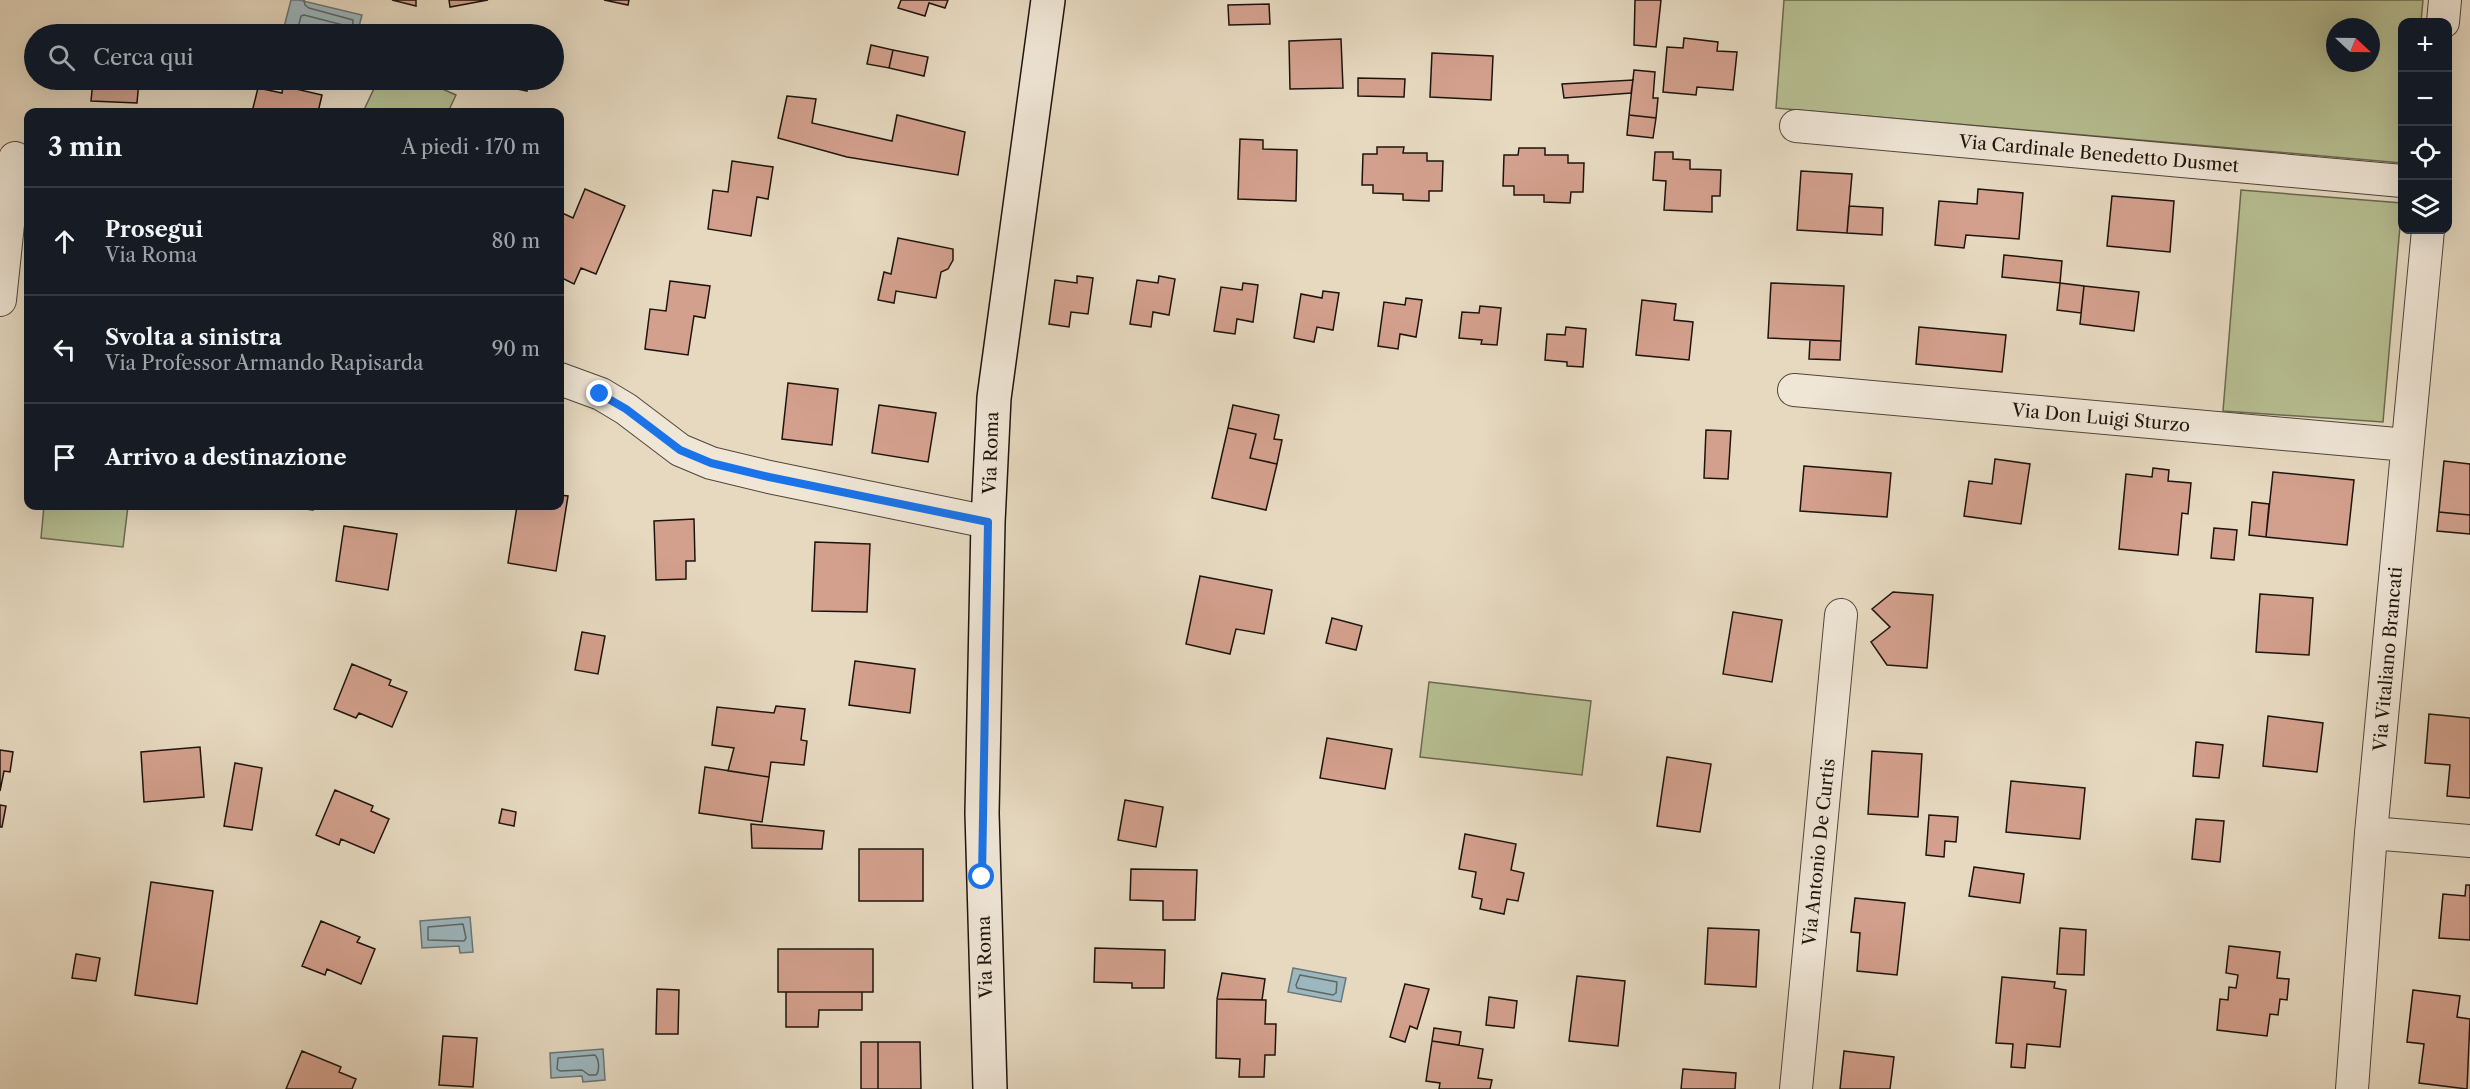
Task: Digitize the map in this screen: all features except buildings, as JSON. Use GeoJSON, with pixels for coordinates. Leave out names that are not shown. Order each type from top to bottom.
{"type":"FeatureCollection","features":[{"type":"Feature","properties":{"kind":"main road","name":"Via Roma"},"geometry":{"type":"LineString","coordinates":[[990,1089],[982,877],[988,522],[994,398],[1048,0]]}},
{"type":"Feature","properties":{"kind":"street"},"geometry":{"type":"LineString","coordinates":[[2444,18],[2445,0]]}},
{"type":"Feature","properties":{"kind":"street","name":"Via Cardinale Benedetto Dusmet"},"geometry":{"type":"LineString","coordinates":[[1796,126],[2398,181]]}},
{"type":"Feature","properties":{"kind":"street"},"geometry":{"type":"LineString","coordinates":[[0,300],[15,157]]}},
{"type":"Feature","properties":{"kind":"street","name":"Via Vitaliano Brancati"},"geometry":{"type":"LineString","coordinates":[[2352,1089],[2371,833],[2428,234]]}},
{"type":"Feature","properties":{"kind":"street"},"geometry":{"type":"LineString","coordinates":[[564,380],[600,394],[626,409],[680,450],[711,463],[988,522]]}},
{"type":"Feature","properties":{"kind":"street","name":"Via Don Luigi Sturzo"},"geometry":{"type":"LineString","coordinates":[[1794,390],[2407,445]]}},
{"type":"Feature","properties":{"kind":"street","name":"Via Antonio De Curtis"},"geometry":{"type":"LineString","coordinates":[[1796,1089],[1841,615]]}},
{"type":"Feature","properties":{"kind":"street"},"geometry":{"type":"LineString","coordinates":[[2371,833],[2470,841]]}},
{"type":"Feature","properties":{"kind":"green space"},"geometry":{"type":"Polygon","coordinates":[[[1784,0],[2423,0],[2421,18],[2398,18],[2398,163],[1776,108],[1784,0]]]}},
{"type":"Feature","properties":{"kind":"green space"},"geometry":{"type":"Polygon","coordinates":[[[373,90],[445,90],[456,95],[450,108],[365,108],[373,90]]]}},
{"type":"Feature","properties":{"kind":"green space"},"geometry":{"type":"Polygon","coordinates":[[[2241,190],[2398,203],[2399,234],[2383,422],[2223,411],[2241,190]]]}},
{"type":"Feature","properties":{"kind":"green space"},"geometry":{"type":"Polygon","coordinates":[[[44,510],[128,510],[123,547],[41,538],[44,510]]]}},
{"type":"Feature","properties":{"kind":"green space"},"geometry":{"type":"Polygon","coordinates":[[[1429,682],[1591,701],[1582,775],[1420,757],[1429,682]]]}},
{"type":"Feature","properties":{"kind":"water"},"geometry":{"type":"Polygon","coordinates":[[[291,0],[362,15],[360,24],[285,24],[291,0]]]}},
{"type":"Feature","properties":{"kind":"water"},"geometry":{"type":"Polygon","coordinates":[[[470,917],[473,952],[460,953],[459,946],[422,948],[420,921],[470,917]]]}},
{"type":"Feature","properties":{"kind":"water"},"geometry":{"type":"Polygon","coordinates":[[[1293,968],[1346,978],[1341,1002],[1288,992],[1293,968]]]}},
{"type":"Feature","properties":{"kind":"water"},"geometry":{"type":"Polygon","coordinates":[[[603,1049],[605,1080],[583,1082],[582,1076],[551,1078],[550,1053],[603,1049]]]}},
{"type":"Feature","properties":{"kind":"route"},"geometry":{"type":"LineString","coordinates":[[600,394],[626,409],[680,450],[711,463],[988,522],[982,877]]}}]}
